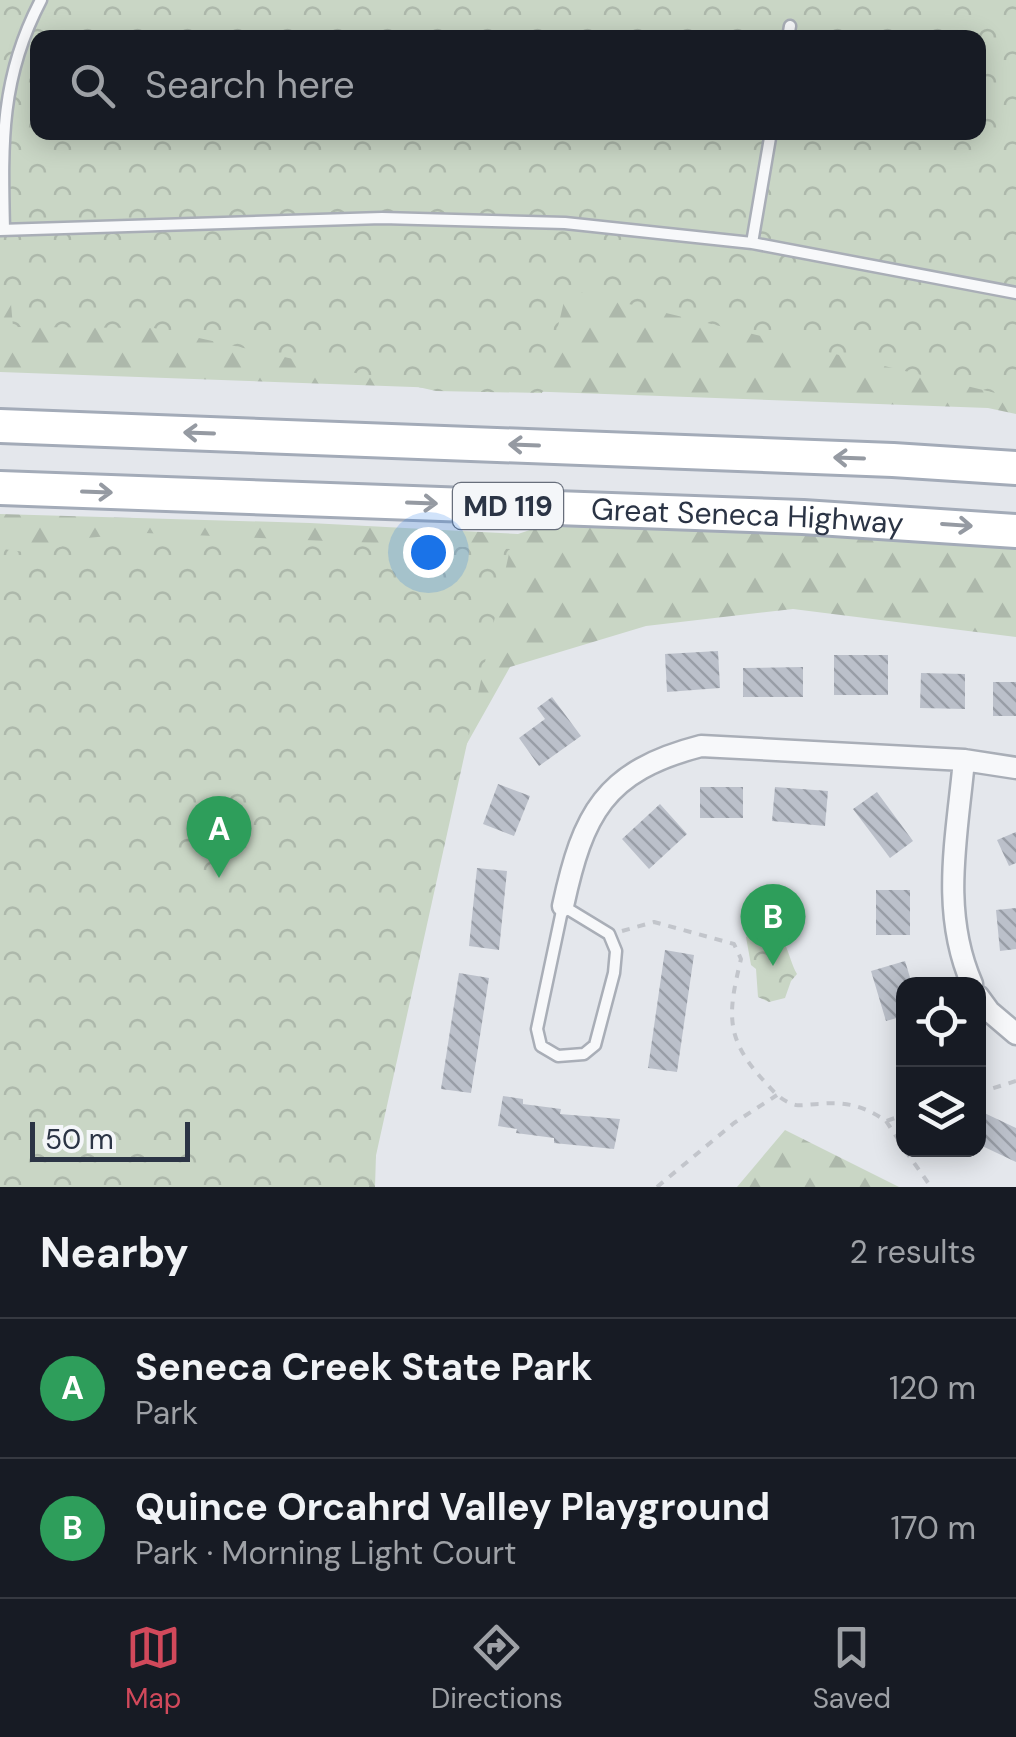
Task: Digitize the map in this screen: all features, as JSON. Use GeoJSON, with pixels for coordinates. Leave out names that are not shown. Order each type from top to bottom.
{"type":"FeatureCollection","features":[{"type":"Feature","properties":{"kind":"main road","name":"Great Seneca Highway"},"geometry":{"type":"LineString","coordinates":[[0,426],[815,456],[1016,468]]}},
{"type":"Feature","properties":{"kind":"main road","name":"Great Seneca Highway"},"geometry":{"type":"LineString","coordinates":[[0,488],[803,517],[1016,530]]}},
{"type":"Feature","properties":{"kind":"street"},"geometry":{"type":"LineString","coordinates":[[564,906],[586,826],[606,793],[659,757],[701,746],[964,760],[1016,768]]}},
{"type":"Feature","properties":{"kind":"street"},"geometry":{"type":"LineString","coordinates":[[964,760],[951,907],[960,957],[969,977]]}},
{"type":"Feature","properties":{"kind":"street"},"geometry":{"type":"LineString","coordinates":[[986,1006],[1016,1034]]}},
{"type":"Feature","properties":{"kind":"lane"},"geometry":{"type":"LineString","coordinates":[[41,0],[6,86],[2,230],[382,218],[564,223],[752,244],[1016,293]]}},
{"type":"Feature","properties":{"kind":"lane"},"geometry":{"type":"LineString","coordinates":[[752,244],[771,140]]}},
{"type":"Feature","properties":{"kind":"lane"},"geometry":{"type":"LineString","coordinates":[[564,906],[609,934],[616,951],[614,974],[594,1044],[584,1054],[558,1056],[541,1046],[537,1029],[564,906]]}},
{"type":"Feature","properties":{"kind":"path"},"geometry":{"type":"LineString","coordinates":[[609,934],[654,922],[734,944],[741,959],[730,1004],[733,1033],[749,1064],[777,1095],[800,1106],[844,1102],[868,1108],[886,1121],[896,1137]]}},
{"type":"Feature","properties":{"kind":"path"},"geometry":{"type":"LineString","coordinates":[[986,1090],[1016,1081]]}},
{"type":"Feature","properties":{"kind":"path"},"geometry":{"type":"LineString","coordinates":[[656,1187],[777,1095]]}},
{"type":"Feature","properties":{"kind":"path"},"geometry":{"type":"LineString","coordinates":[[886,1121],[896,1118]]}},
{"type":"Feature","properties":{"kind":"path"},"geometry":{"type":"LineString","coordinates":[[910,1157],[931,1187]]}},
{"type":"Feature","properties":{"kind":"green space"},"geometry":{"type":"Polygon","coordinates":[[[0,0],[1016,0],[1016,398],[567,289],[542,393],[436,391],[154,328],[13,327],[11,304],[0,303],[0,0]]]}},
{"type":"Feature","properties":{"kind":"green space"},"geometry":{"type":"Polygon","coordinates":[[[1016,0],[1016,414],[988,408],[0,372],[0,258],[916,140],[986,140],[986,30],[1016,0]]]}},
{"type":"Feature","properties":{"kind":"green space"},"geometry":{"type":"Polygon","coordinates":[[[592,509],[1016,533],[1016,637],[793,609],[646,626],[510,667],[446,781],[380,1026],[375,1187],[0,1187],[0,514],[518,534],[592,509]]]}},
{"type":"Feature","properties":{"kind":"green space"},"geometry":{"type":"Polygon","coordinates":[[[145,533],[510,549],[369,1187],[0,1187],[3,549],[39,554],[86,538],[145,533]]]}},
{"type":"Feature","properties":{"kind":"green space"},"geometry":{"type":"Polygon","coordinates":[[[759,928],[769,929],[781,938],[797,974],[785,998],[769,1002],[758,997],[756,969],[751,965],[746,937],[759,928]]]}},
{"type":"Feature","properties":{"kind":"green space"},"geometry":{"type":"Polygon","coordinates":[[[785,1130],[899,1187],[737,1187],[785,1130]]]}},
{"type":"Feature","properties":{"kind":"building"},"geometry":{"type":"Polygon","coordinates":[[[718,651],[720,688],[667,692],[665,654],[718,651]]]}},
{"type":"Feature","properties":{"kind":"building"},"geometry":{"type":"Polygon","coordinates":[[[834,655],[888,655],[888,695],[834,695],[834,655]]]}},
{"type":"Feature","properties":{"kind":"building"},"geometry":{"type":"Polygon","coordinates":[[[803,667],[803,697],[743,697],[743,668],[803,667]]]}},
{"type":"Feature","properties":{"kind":"building"},"geometry":{"type":"Polygon","coordinates":[[[921,673],[965,674],[965,709],[920,708],[921,673]]]}},
{"type":"Feature","properties":{"kind":"building"},"geometry":{"type":"Polygon","coordinates":[[[993,682],[1016,682],[1016,716],[993,716],[993,682]]]}},
{"type":"Feature","properties":{"kind":"building"},"geometry":{"type":"Polygon","coordinates":[[[552,697],[581,736],[539,766],[519,738],[545,719],[537,708],[552,697]]]}},
{"type":"Feature","properties":{"kind":"building"},"geometry":{"type":"Polygon","coordinates":[[[498,784],[530,796],[514,836],[483,824],[498,784]]]}},
{"type":"Feature","properties":{"kind":"building"},"geometry":{"type":"Polygon","coordinates":[[[700,787],[743,787],[743,818],[700,818],[700,787]]]}},
{"type":"Feature","properties":{"kind":"building"},"geometry":{"type":"Polygon","coordinates":[[[775,787],[828,791],[825,826],[772,821],[775,787]]]}},
{"type":"Feature","properties":{"kind":"building"},"geometry":{"type":"Polygon","coordinates":[[[877,792],[913,841],[890,858],[853,809],[877,792]]]}},
{"type":"Feature","properties":{"kind":"building"},"geometry":{"type":"Polygon","coordinates":[[[660,804],[687,834],[649,869],[622,839],[660,804]]]}},
{"type":"Feature","properties":{"kind":"building"},"geometry":{"type":"Polygon","coordinates":[[[1016,832],[1016,863],[1009,866],[997,840],[1016,832]]]}},
{"type":"Feature","properties":{"kind":"building"},"geometry":{"type":"Polygon","coordinates":[[[477,868],[507,871],[499,950],[469,946],[477,868]]]}},
{"type":"Feature","properties":{"kind":"building"},"geometry":{"type":"Polygon","coordinates":[[[876,890],[910,890],[910,935],[876,935],[876,890]]]}},
{"type":"Feature","properties":{"kind":"building"},"geometry":{"type":"Polygon","coordinates":[[[1016,908],[1016,949],[1000,951],[996,910],[1016,908]]]}},
{"type":"Feature","properties":{"kind":"building"},"geometry":{"type":"Polygon","coordinates":[[[665,950],[694,955],[677,1072],[648,1068],[665,950]]]}},
{"type":"Feature","properties":{"kind":"building"},"geometry":{"type":"Polygon","coordinates":[[[905,961],[910,977],[896,977],[896,1018],[886,1021],[871,971],[905,961]]]}},
{"type":"Feature","properties":{"kind":"building"},"geometry":{"type":"Polygon","coordinates":[[[459,973],[489,978],[471,1093],[441,1089],[459,973]]]}},
{"type":"Feature","properties":{"kind":"building"},"geometry":{"type":"Polygon","coordinates":[[[503,1096],[523,1099],[523,1104],[561,1109],[560,1114],[620,1119],[614,1149],[554,1143],[554,1138],[516,1133],[517,1129],[498,1126],[503,1096]]]}},
{"type":"Feature","properties":{"kind":"building"},"geometry":{"type":"Polygon","coordinates":[[[986,1114],[1016,1128],[1016,1162],[986,1148],[986,1114]]]}},
{"type":"Feature","properties":{"kind":"place","name":"Seneca Creek State Park"},"geometry":{"type":"Point","coordinates":[219,878]}},
{"type":"Feature","properties":{"kind":"place","name":"Quince Orcahrd Valley Playground"},"geometry":{"type":"Point","coordinates":[773,966]}}]}
